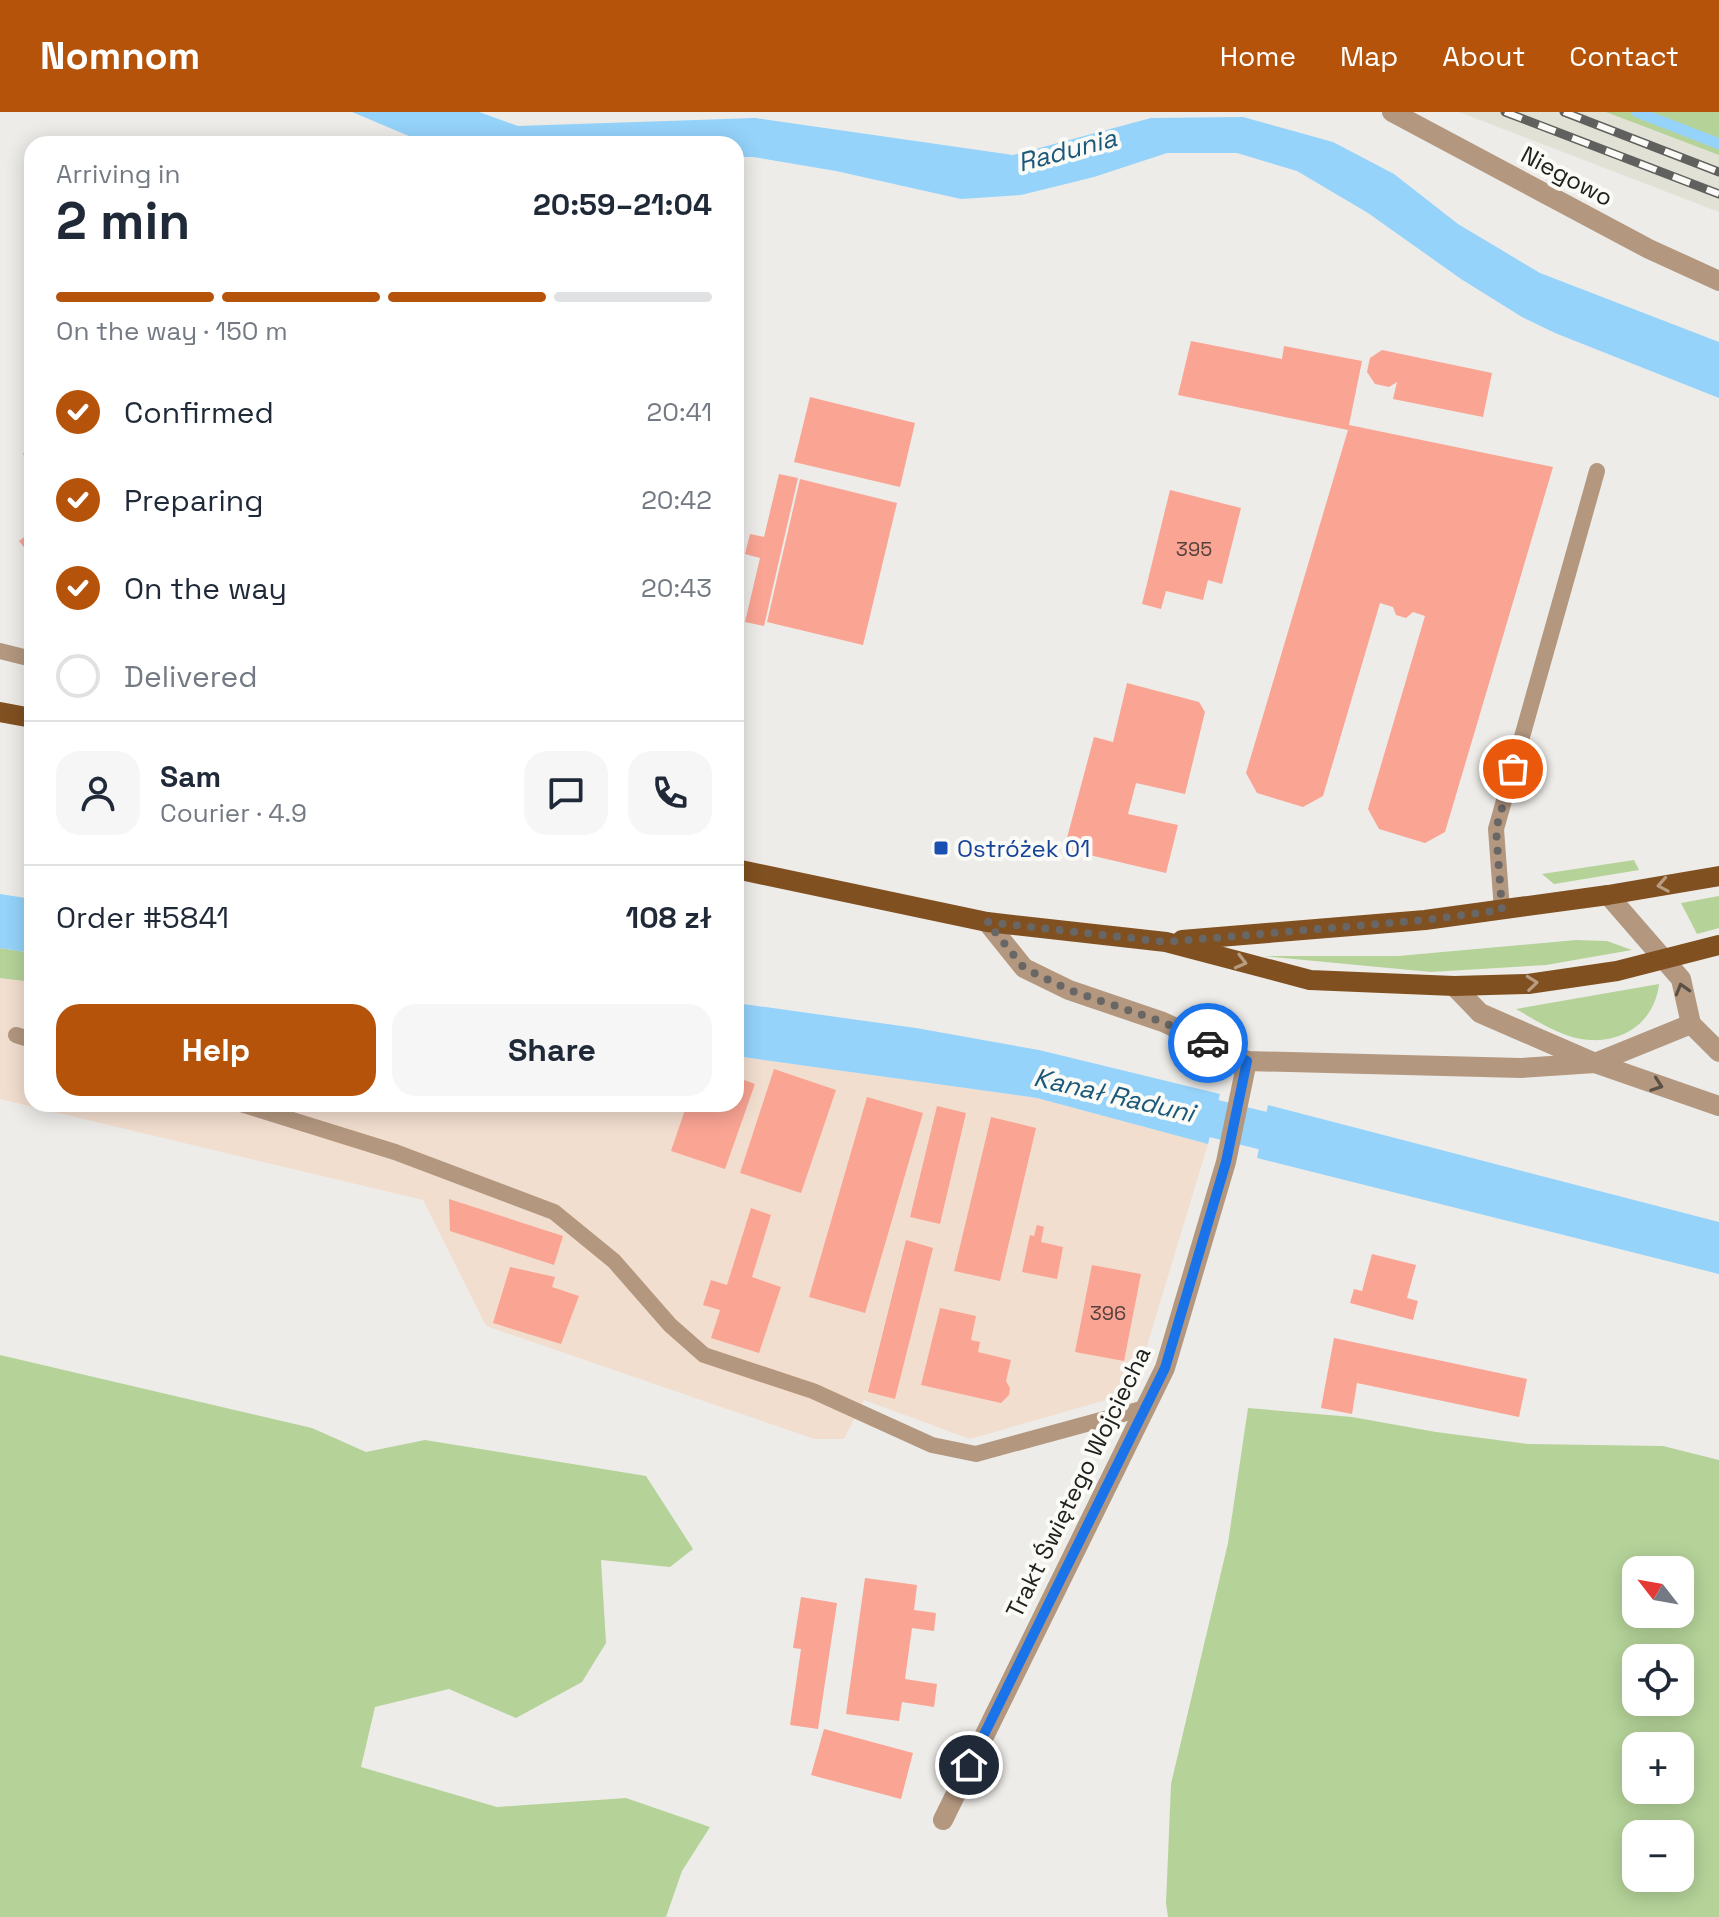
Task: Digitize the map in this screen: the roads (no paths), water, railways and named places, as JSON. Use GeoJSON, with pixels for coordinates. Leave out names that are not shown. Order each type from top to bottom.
{"type":"FeatureCollection","features":[{"type":"Feature","properties":{"kind":"main road"},"geometry":{"type":"LineString","coordinates":[[0,712],[24,716]]}},
{"type":"Feature","properties":{"kind":"main road"},"geometry":{"type":"LineString","coordinates":[[744,871],[987,922],[1166,942],[1310,980],[1454,986],[1528,984],[1617,971],[1719,945]]}},
{"type":"Feature","properties":{"kind":"main road"},"geometry":{"type":"LineString","coordinates":[[1166,942],[1425,920],[1719,876]]}},
{"type":"Feature","properties":{"kind":"street","name":"Niegowo"},"geometry":{"type":"LineString","coordinates":[[1392,112],[1649,249],[1719,281]]}},
{"type":"Feature","properties":{"kind":"street"},"geometry":{"type":"LineString","coordinates":[[1608,895],[1681,979],[1691,1024],[1719,1052]]}},
{"type":"Feature","properties":{"kind":"street"},"geometry":{"type":"LineString","coordinates":[[987,922],[1024,968],[1069,990],[1163,1022],[1247,1061],[1521,1068],[1595,1063],[1691,1024]]}},
{"type":"Feature","properties":{"kind":"street"},"geometry":{"type":"LineString","coordinates":[[1454,986],[1480,1013],[1595,1063],[1719,1106]]}},
{"type":"Feature","properties":{"kind":"street","name":"Trakt Świętego Wojciecha"},"geometry":{"type":"LineString","coordinates":[[943,1820],[1165,1368],[1226,1162],[1247,1061]]}},
{"type":"Feature","properties":{"kind":"lane"},"geometry":{"type":"LineString","coordinates":[[1502,910],[1496,829],[1597,471]]}},
{"type":"Feature","properties":{"kind":"lane"},"geometry":{"type":"LineString","coordinates":[[0,651],[24,657]]}},
{"type":"Feature","properties":{"kind":"lane"},"geometry":{"type":"LineString","coordinates":[[267,1112],[395,1152],[554,1212],[614,1261],[670,1325],[704,1355],[813,1391],[932,1445],[976,1454],[1145,1408]]}},
{"type":"Feature","properties":{"kind":"water","name":"Radunia"},"geometry":{"type":"Polygon","coordinates":[[[352,112],[479,112],[518,126],[755,118],[1013,155],[1151,118],[1243,117],[1333,142],[1394,174],[1458,224],[1540,273],[1719,342],[1719,398],[1522,317],[1461,279],[1368,213],[1297,171],[1237,153],[1167,153],[1094,177],[1021,195],[961,199],[836,171],[744,157],[744,136],[409,136],[352,112]]]}},
{"type":"Feature","properties":{"kind":"water"},"geometry":{"type":"Polygon","coordinates":[[[0,894],[24,898],[24,952],[0,948],[0,894]]]}},
{"type":"Feature","properties":{"kind":"water"},"geometry":{"type":"Polygon","coordinates":[[[744,1004],[916,1028],[1039,1050],[1220,1094],[1208,1144],[1037,1098],[744,1057],[744,1004]]]}},
{"type":"Feature","properties":{"kind":"water"},"geometry":{"type":"Polygon","coordinates":[[[1268,1105],[1719,1222],[1719,1274],[1257,1158],[1268,1105]]]}},
{"type":"Feature","properties":{"kind":"waterway"},"geometry":{"type":"LineString","coordinates":[[1637,112],[1719,144]]}},
{"type":"Feature","properties":{"kind":"waterway","name":"Kanał Raduni"},"geometry":{"type":"LineString","coordinates":[[1163,1106],[1313,1143]]}},
{"type":"Feature","properties":{"kind":"railway"},"geometry":{"type":"LineString","coordinates":[[1505,112],[1719,194]]}},
{"type":"Feature","properties":{"kind":"railway"},"geometry":{"type":"LineString","coordinates":[[1564,112],[1719,172]]}},
{"type":"Feature","properties":{"kind":"place","name":"Ostróżek 01"},"geometry":{"type":"Point","coordinates":[941,848]}}]}
